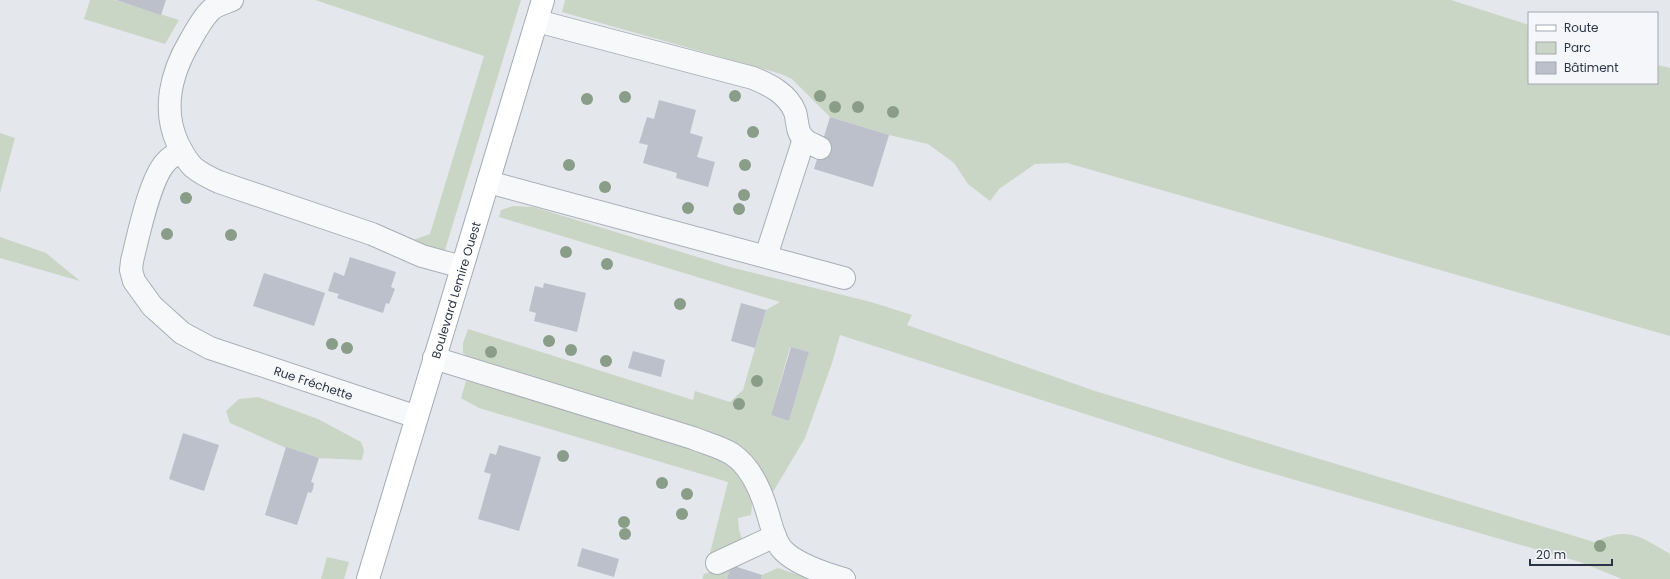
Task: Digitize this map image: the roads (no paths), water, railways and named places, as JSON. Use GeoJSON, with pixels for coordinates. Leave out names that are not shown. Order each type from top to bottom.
{"type":"FeatureCollection","features":[{"type":"Feature","properties":{"kind":"main road","name":"Boulevard Lemire Ouest"},"geometry":{"type":"LineString","coordinates":[[368,579],[543,0]]}},
{"type":"Feature","properties":{"kind":"street"},"geometry":{"type":"LineString","coordinates":[[232,0],[210,10],[192,38],[177,67],[169,98],[170,117],[174,135],[182,152],[192,166],[206,176],[219,182],[357,229],[422,256],[462,267]]}},
{"type":"Feature","properties":{"kind":"street"},"geometry":{"type":"LineString","coordinates":[[536,21],[753,78],[768,84],[783,94],[795,112],[798,129],[812,143],[766,256]]}},
{"type":"Feature","properties":{"kind":"street","name":"Rue Fréchette"},"geometry":{"type":"LineString","coordinates":[[182,152],[166,162],[159,171],[148,202],[132,260],[131,270],[134,281],[152,306],[182,333],[210,348],[417,417]]}},
{"type":"Feature","properties":{"kind":"street"},"geometry":{"type":"LineString","coordinates":[[488,182],[844,278]]}},
{"type":"Feature","properties":{"kind":"street"},"geometry":{"type":"LineString","coordinates":[[434,358],[693,438],[732,454],[746,468],[757,487],[767,509],[775,536],[782,548],[800,562],[825,574],[844,579]]}},
{"type":"Feature","properties":{"kind":"street"},"geometry":{"type":"LineString","coordinates":[[717,563],[775,536]]}}]}
